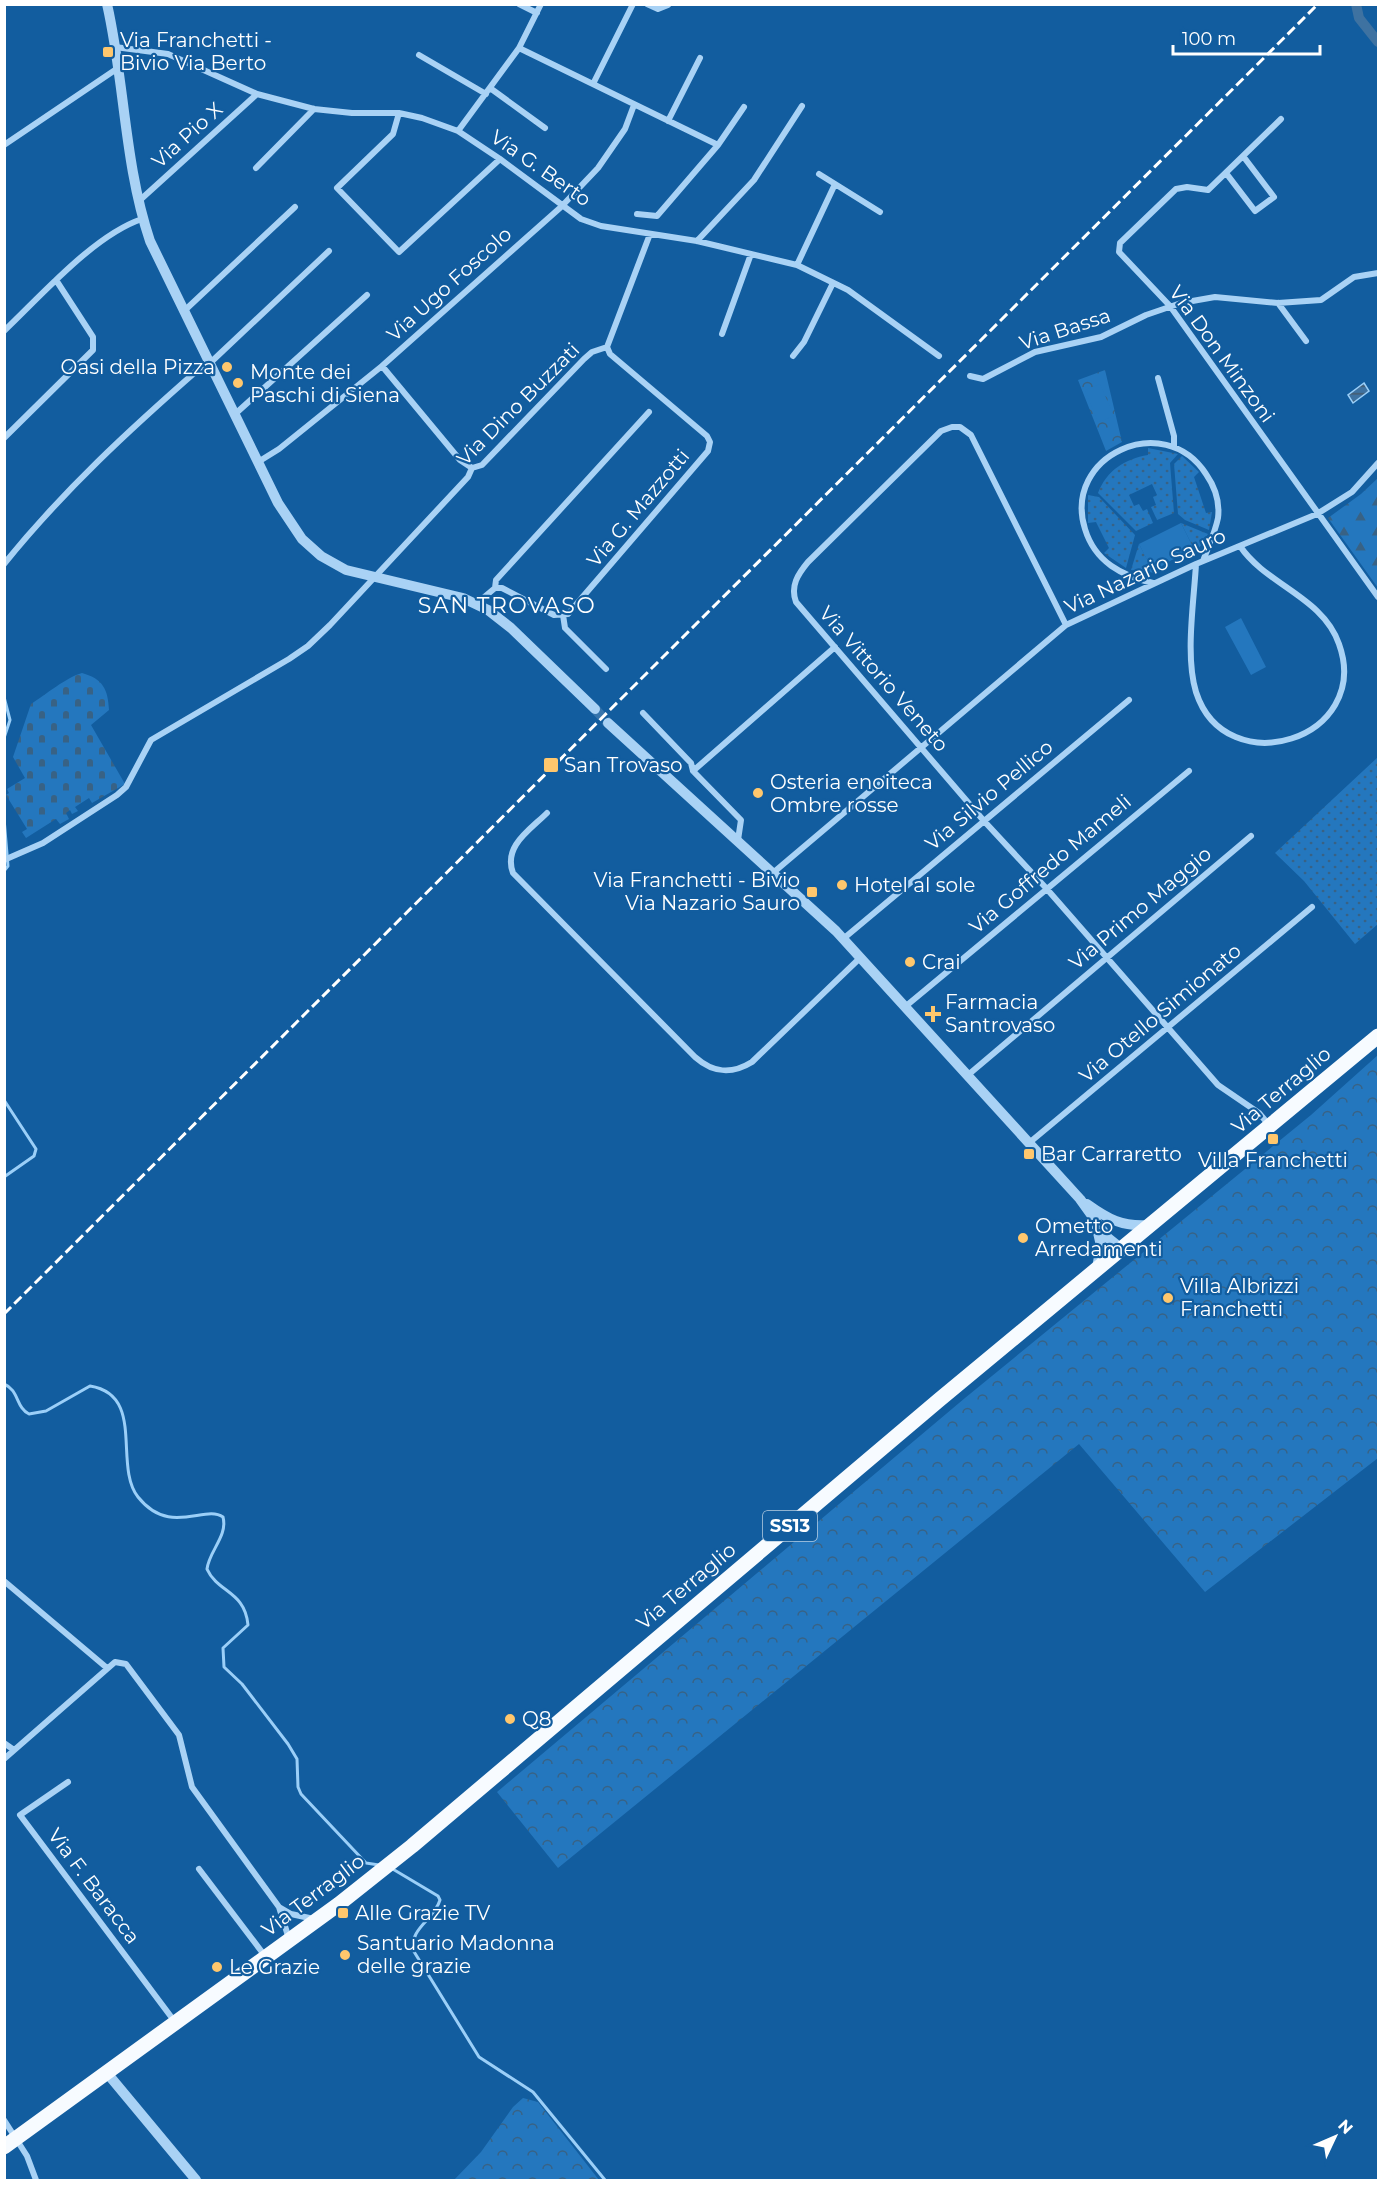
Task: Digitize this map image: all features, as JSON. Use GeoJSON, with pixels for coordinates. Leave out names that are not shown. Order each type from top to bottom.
{"type":"FeatureCollection","features":[{"type":"Feature","properties":{"kind":"main road","name":"Via Terraglio"},"geometry":{"type":"LineString","coordinates":[[11,2142],[318,1919],[412,1846],[939,1400],[1123,1250],[1378,1036]]}},
{"type":"Feature","properties":{"kind":"street"},"geometry":{"type":"LineString","coordinates":[[107,4],[129,155],[142,219],[156,259],[286,518],[302,539],[334,565],[373,579],[439,592],[476,604],[511,628],[594,710]]}},
{"type":"Feature","properties":{"kind":"street"},"geometry":{"type":"LineString","coordinates":[[519,4],[537,13]]}},
{"type":"Feature","properties":{"kind":"street"},"geometry":{"type":"LineString","coordinates":[[458,131],[519,48],[541,4]]}},
{"type":"Feature","properties":{"kind":"street"},"geometry":{"type":"LineString","coordinates":[[593,84],[633,4]]}},
{"type":"Feature","properties":{"kind":"street"},"geometry":{"type":"LineString","coordinates":[[647,4],[658,9],[668,5]]}},
{"type":"Feature","properties":{"kind":"street","name":"Via G. Berto"},"geometry":{"type":"LineString","coordinates":[[115,47],[168,54],[257,94],[314,109],[352,113],[399,113],[422,118],[458,131],[500,159],[561,207],[581,219],[601,226],[697,241],[797,265],[848,290],[939,356]]}},
{"type":"Feature","properties":{"kind":"street"},"geometry":{"type":"LineString","coordinates":[[519,48],[718,145]]}},
{"type":"Feature","properties":{"kind":"street"},"geometry":{"type":"LineString","coordinates":[[419,55],[488,91],[545,128]]}},
{"type":"Feature","properties":{"kind":"street"},"geometry":{"type":"LineString","coordinates":[[668,121],[700,58]]}},
{"type":"Feature","properties":{"kind":"street"},"geometry":{"type":"LineString","coordinates":[[4,145],[118,68]]}},
{"type":"Feature","properties":{"kind":"street","name":"Via Pio X"},"geometry":{"type":"LineString","coordinates":[[139,201],[257,94]]}},
{"type":"Feature","properties":{"kind":"street","name":"Via Ugo Foscolo"},"geometry":{"type":"LineString","coordinates":[[258,462],[279,449],[382,366],[561,207],[598,168],[625,129],[634,105]]}},
{"type":"Feature","properties":{"kind":"street"},"geometry":{"type":"LineString","coordinates":[[697,241],[754,180],[802,106]]}},
{"type":"Feature","properties":{"kind":"street"},"geometry":{"type":"LineString","coordinates":[[637,214],[657,216],[718,145],[744,107]]}},
{"type":"Feature","properties":{"kind":"street"},"geometry":{"type":"LineString","coordinates":[[256,168],[314,109]]}},
{"type":"Feature","properties":{"kind":"street"},"geometry":{"type":"LineString","coordinates":[[399,113],[393,134],[337,188],[399,252],[500,159]]}},
{"type":"Feature","properties":{"kind":"street","name":"Via Don Minzoni"},"geometry":{"type":"LineString","coordinates":[[1281,119],[1208,190],[1186,187],[1176,189],[1118,247],[1120,255],[1170,306],[1378,597]]}},
{"type":"Feature","properties":{"kind":"street"},"geometry":{"type":"LineString","coordinates":[[1226,173],[1255,212],[1274,197],[1243,156]]}},
{"type":"Feature","properties":{"kind":"street"},"geometry":{"type":"LineString","coordinates":[[819,174],[880,212]]}},
{"type":"Feature","properties":{"kind":"street"},"geometry":{"type":"LineString","coordinates":[[797,265],[834,184]]}},
{"type":"Feature","properties":{"kind":"street"},"geometry":{"type":"LineString","coordinates":[[183,312],[295,207]]}},
{"type":"Feature","properties":{"kind":"street"},"geometry":{"type":"LineString","coordinates":[[4,331],[56,280],[115,232],[142,219]]}},
{"type":"Feature","properties":{"kind":"street","name":"Via Dino Buzzati"},"geometry":{"type":"LineString","coordinates":[[8,860],[43,843],[122,791],[151,740],[308,646],[352,604],[468,477],[472,468],[482,465],[584,359],[592,352],[607,347],[650,234]]}},
{"type":"Feature","properties":{"kind":"street"},"geometry":{"type":"LineString","coordinates":[[4,564],[39,521],[96,460],[200,368],[209,364],[330,251]]}},
{"type":"Feature","properties":{"kind":"street"},"geometry":{"type":"LineString","coordinates":[[722,334],[751,254]]}},
{"type":"Feature","properties":{"kind":"street","name":"Via Bassa"},"geometry":{"type":"LineString","coordinates":[[970,376],[983,379],[1035,352],[1101,338],[1146,315],[1170,306],[1215,297],[1278,303],[1321,300],[1354,277],[1378,273]]}},
{"type":"Feature","properties":{"kind":"street"},"geometry":{"type":"LineString","coordinates":[[4,438],[93,350],[93,337],[56,280]]}},
{"type":"Feature","properties":{"kind":"street"},"geometry":{"type":"LineString","coordinates":[[793,356],[804,342],[833,283]]}},
{"type":"Feature","properties":{"kind":"street"},"geometry":{"type":"LineString","coordinates":[[234,415],[367,295]]}},
{"type":"Feature","properties":{"kind":"street"},"geometry":{"type":"LineString","coordinates":[[1278,303],[1306,341]]}},
{"type":"Feature","properties":{"kind":"street","name":"Via G. Mazzotti"},"geometry":{"type":"LineString","coordinates":[[563,615],[573,610],[708,451],[710,442],[610,354],[607,347]]}},
{"type":"Feature","properties":{"kind":"street"},"geometry":{"type":"LineString","coordinates":[[382,366],[460,460],[472,468]]}},
{"type":"Feature","properties":{"kind":"street"},"geometry":{"type":"LineString","coordinates":[[1158,378],[1174,436],[1174,447]]}},
{"type":"Feature","properties":{"kind":"street"},"geometry":{"type":"LineString","coordinates":[[495,588],[496,580],[649,411]]}},
{"type":"Feature","properties":{"kind":"street","name":"Via Vittorio Veneto"},"geometry":{"type":"LineString","coordinates":[[1066,625],[971,435],[965,430],[952,427],[941,431],[916,455],[799,573],[793,587],[796,602],[984,821],[1046,888],[1223,1090],[1259,1113],[1270,1127]]}},
{"type":"Feature","properties":{"kind":"street"},"geometry":{"type":"LineString","coordinates":[[1154,583],[1126,574],[1108,565],[1096,553],[1084,524],[1083,503],[1090,478],[1116,451],[1148,443],[1174,447],[1195,461],[1203,469],[1218,502],[1218,517],[1199,562],[1192,649],[1193,679],[1200,702],[1215,721],[1246,740],[1275,744],[1303,736],[1327,716],[1341,691],[1343,672],[1339,644],[1324,618],[1250,561],[1240,546]]}},
{"type":"Feature","properties":{"kind":"street","name":"Via Nazario Sauro"},"geometry":{"type":"LineString","coordinates":[[774,872],[1066,625],[1199,562],[1317,514],[1352,492],[1378,463]]}},
{"type":"Feature","properties":{"kind":"street"},"geometry":{"type":"LineString","coordinates":[[476,604],[495,588],[502,588],[554,615],[563,615],[565,628],[606,669]]}},
{"type":"Feature","properties":{"kind":"street"},"geometry":{"type":"LineString","coordinates":[[693,771],[835,647]]}},
{"type":"Feature","properties":{"kind":"street","name":"Via Silvio Pellico"},"geometry":{"type":"LineString","coordinates":[[843,939],[1129,700]]}},
{"type":"Feature","properties":{"kind":"street"},"geometry":{"type":"LineString","coordinates":[[643,713],[691,763],[693,771],[741,820],[738,840]]}},
{"type":"Feature","properties":{"kind":"street"},"geometry":{"type":"LineString","coordinates":[[608,723],[774,872],[861,957],[1080,1199],[1107,1238],[1123,1250]]}},
{"type":"Feature","properties":{"kind":"street","name":"Via Goffredo Mameli"},"geometry":{"type":"LineString","coordinates":[[906,1006],[1189,771]]}},
{"type":"Feature","properties":{"kind":"street"},"geometry":{"type":"LineString","coordinates":[[546,813],[513,847],[509,864],[513,873],[695,1057],[715,1069],[728,1072],[740,1069],[752,1062],[861,957]]}},
{"type":"Feature","properties":{"kind":"street","name":"Via Primo Maggio"},"geometry":{"type":"LineString","coordinates":[[968,1075],[1251,836]]}},
{"type":"Feature","properties":{"kind":"street","name":"Via Otello Simionato"},"geometry":{"type":"LineString","coordinates":[[1029,1143],[1312,907]]}},
{"type":"Feature","properties":{"kind":"street"},"geometry":{"type":"LineString","coordinates":[[1080,1199],[1109,1220],[1121,1225],[1152,1225]]}},
{"type":"Feature","properties":{"kind":"street"},"geometry":{"type":"LineString","coordinates":[[1109,1220],[1115,1228],[1123,1250]]}},
{"type":"Feature","properties":{"kind":"street"},"geometry":{"type":"LineString","coordinates":[[1095,1222],[1101,1246],[1097,1270]]}},
{"type":"Feature","properties":{"kind":"street"},"geometry":{"type":"LineString","coordinates":[[4,1581],[107,1668]]}},
{"type":"Feature","properties":{"kind":"street"},"geometry":{"type":"LineString","coordinates":[[4,1758],[107,1668],[115,1662],[126,1664],[179,1735],[192,1787],[279,1907],[289,1940]]}},
{"type":"Feature","properties":{"kind":"street"},"geometry":{"type":"LineString","coordinates":[[4,1743],[14,1750]]}},
{"type":"Feature","properties":{"kind":"street","name":"Via F. Baracca"},"geometry":{"type":"LineString","coordinates":[[68,1782],[20,1815],[175,2022]]}},
{"type":"Feature","properties":{"kind":"street"},"geometry":{"type":"LineString","coordinates":[[199,1869],[266,1957]]}},
{"type":"Feature","properties":{"kind":"street"},"geometry":{"type":"LineString","coordinates":[[279,1907],[303,1918],[318,1919]]}},
{"type":"Feature","properties":{"kind":"street"},"geometry":{"type":"LineString","coordinates":[[107,2073],[196,2181]]}},
{"type":"Feature","properties":{"kind":"street"},"geometry":{"type":"LineString","coordinates":[[4,2120],[11,2142],[36,2181]]}},
{"type":"Feature","properties":{"kind":"green space"},"geometry":{"type":"Polygon","coordinates":[[[1105,370],[1122,442],[1106,451],[1078,380],[1105,370]]]}},
{"type":"Feature","properties":{"kind":"green space"},"geometry":{"type":"Polygon","coordinates":[[[1100,384],[1114,416],[1098,422],[1085,390],[1100,384]]]}},
{"type":"Feature","properties":{"kind":"green space"},"geometry":{"type":"Polygon","coordinates":[[[1148,448],[1178,454],[1170,463],[1174,513],[1157,520],[1151,507],[1156,505],[1153,497],[1157,495],[1152,484],[1129,495],[1134,506],[1139,504],[1143,511],[1147,509],[1153,523],[1136,531],[1098,493],[1112,472],[1132,459],[1148,455],[1148,448]]]}},
{"type":"Feature","properties":{"kind":"green space"},"geometry":{"type":"Polygon","coordinates":[[[1182,456],[1199,472],[1194,477],[1206,513],[1212,512],[1209,530],[1185,520],[1178,514],[1174,464],[1182,456]]]}},
{"type":"Feature","properties":{"kind":"green space"},"geometry":{"type":"Polygon","coordinates":[[[1378,478],[1378,588],[1328,518],[1361,494],[1378,478]]]}},
{"type":"Feature","properties":{"kind":"green space"},"geometry":{"type":"Polygon","coordinates":[[[1088,495],[1099,497],[1135,535],[1126,568],[1104,553],[1109,548],[1096,522],[1088,523],[1088,495]]]}},
{"type":"Feature","properties":{"kind":"green space"},"geometry":{"type":"Polygon","coordinates":[[[1181,523],[1208,534],[1194,556],[1189,555],[1173,560],[1162,566],[1156,573],[1131,570],[1139,544],[1151,567],[1193,547],[1181,523]]]}},
{"type":"Feature","properties":{"kind":"green space"},"geometry":{"type":"Polygon","coordinates":[[[1181,523],[1193,547],[1151,568],[1139,544],[1181,523]]]}},
{"type":"Feature","properties":{"kind":"green space"},"geometry":{"type":"Polygon","coordinates":[[[1241,618],[1266,667],[1251,675],[1225,627],[1241,618]]]}},
{"type":"Feature","properties":{"kind":"green space"},"geometry":{"type":"Polygon","coordinates":[[[82,673],[95,678],[106,691],[109,710],[91,725],[125,784],[92,803],[89,798],[75,807],[78,811],[72,814],[70,810],[66,813],[69,819],[60,824],[56,819],[26,838],[22,832],[27,829],[6,795],[9,793],[7,789],[25,778],[13,757],[31,704],[63,682],[82,673]]]}},
{"type":"Feature","properties":{"kind":"green space"},"geometry":{"type":"Polygon","coordinates":[[[1378,757],[1378,924],[1355,944],[1304,881],[1275,853],[1378,757]]]}},
{"type":"Feature","properties":{"kind":"green space"},"geometry":{"type":"Polygon","coordinates":[[[1378,1055],[1378,1458],[1205,1592],[1079,1444],[558,1868],[497,1792],[965,1398],[1311,1115],[1378,1055]]]}},
{"type":"Feature","properties":{"kind":"green space"},"geometry":{"type":"Polygon","coordinates":[[[523,2098],[538,2102],[599,2180],[454,2180],[481,2152],[513,2107],[523,2098]]]}},
{"type":"Feature","properties":{"kind":"shaded area"},"geometry":{"type":"Polygon","coordinates":[[[1364,383],[1369,391],[1353,403],[1348,395],[1364,383]]]}},
{"type":"Feature","properties":{"kind":"waterway"},"geometry":{"type":"LineString","coordinates":[[1356,4],[1359,18],[1378,42]]}},
{"type":"Feature","properties":{"kind":"waterway"},"geometry":{"type":"LineString","coordinates":[[4,697],[10,720],[4,738]]}},
{"type":"Feature","properties":{"kind":"waterway"},"geometry":{"type":"LineString","coordinates":[[4,818],[8,866],[4,871]]}},
{"type":"Feature","properties":{"kind":"waterway"},"geometry":{"type":"LineString","coordinates":[[4,1100],[36,1149],[34,1156],[4,1177]]}},
{"type":"Feature","properties":{"kind":"waterway"},"geometry":{"type":"LineString","coordinates":[[4,1384],[12,1390],[22,1408],[29,1414],[46,1411],[90,1386],[107,1392],[118,1403],[123,1417],[128,1467],[131,1483],[138,1497],[150,1509],[162,1515],[186,1517],[215,1514],[223,1517],[223,1531],[207,1569],[212,1577],[242,1605],[248,1625],[223,1648],[224,1667],[242,1684],[288,1744],[297,1759],[298,1787],[301,1794],[366,1863],[379,1865]]}},
{"type":"Feature","properties":{"kind":"waterway"},"geometry":{"type":"LineString","coordinates":[[391,1868],[438,1896],[440,1900],[415,1936],[413,1950],[479,2057],[533,2092],[605,2180]]}},
{"type":"Feature","properties":{"kind":"tunnel"},"geometry":{"type":"LineString","coordinates":[[595,709],[608,723]]}},
{"type":"Feature","properties":{"kind":"railway"},"geometry":{"type":"LineString","coordinates":[[4,1314],[1318,4]]}},
{"type":"Feature","properties":{"kind":"place","name":"Via Franchetti - Bivio Via Berto"},"geometry":{"type":"Point","coordinates":[108,52]}},
{"type":"Feature","properties":{"kind":"place","name":"Oasi della Pizza"},"geometry":{"type":"Point","coordinates":[227,367]}},
{"type":"Feature","properties":{"kind":"place","name":"Monte dei Paschi di Siena"},"geometry":{"type":"Point","coordinates":[238,383]}},
{"type":"Feature","properties":{"kind":"place","name":"San Trovaso"},"geometry":{"type":"Point","coordinates":[551,765]}},
{"type":"Feature","properties":{"kind":"place","name":"Osteria enoiteca Ombre rosse"},"geometry":{"type":"Point","coordinates":[758,793]}},
{"type":"Feature","properties":{"kind":"place","name":"Hotel al sole"},"geometry":{"type":"Point","coordinates":[842,885]}},
{"type":"Feature","properties":{"kind":"place","name":"Via Franchetti - Bivio Via Nazario Sauro"},"geometry":{"type":"Point","coordinates":[812,892]}},
{"type":"Feature","properties":{"kind":"place","name":"Crai"},"geometry":{"type":"Point","coordinates":[910,962]}},
{"type":"Feature","properties":{"kind":"place","name":"Farmacia Santrovaso"},"geometry":{"type":"Point","coordinates":[933,1014]}},
{"type":"Feature","properties":{"kind":"place","name":"Villa Franchetti"},"geometry":{"type":"Point","coordinates":[1273,1139]}},
{"type":"Feature","properties":{"kind":"place","name":"Bar Carraretto"},"geometry":{"type":"Point","coordinates":[1029,1154]}},
{"type":"Feature","properties":{"kind":"place","name":"Ometto Arredamenti"},"geometry":{"type":"Point","coordinates":[1023,1238]}},
{"type":"Feature","properties":{"kind":"place","name":"Villa Albrizzi Franchetti"},"geometry":{"type":"Point","coordinates":[1168,1298]}},
{"type":"Feature","properties":{"kind":"place","name":"Q8"},"geometry":{"type":"Point","coordinates":[510,1719]}},
{"type":"Feature","properties":{"kind":"place","name":"Alle Grazie TV"},"geometry":{"type":"Point","coordinates":[343,1913]}},
{"type":"Feature","properties":{"kind":"place","name":"Santuario Madonna delle grazie"},"geometry":{"type":"Point","coordinates":[345,1955]}},
{"type":"Feature","properties":{"kind":"place","name":"Le Grazie"},"geometry":{"type":"Point","coordinates":[217,1967]}},
{"type":"Feature","properties":{"kind":"district","name":"SAN TROVASO"},"geometry":{"type":"Point","coordinates":[507,605]}}]}
